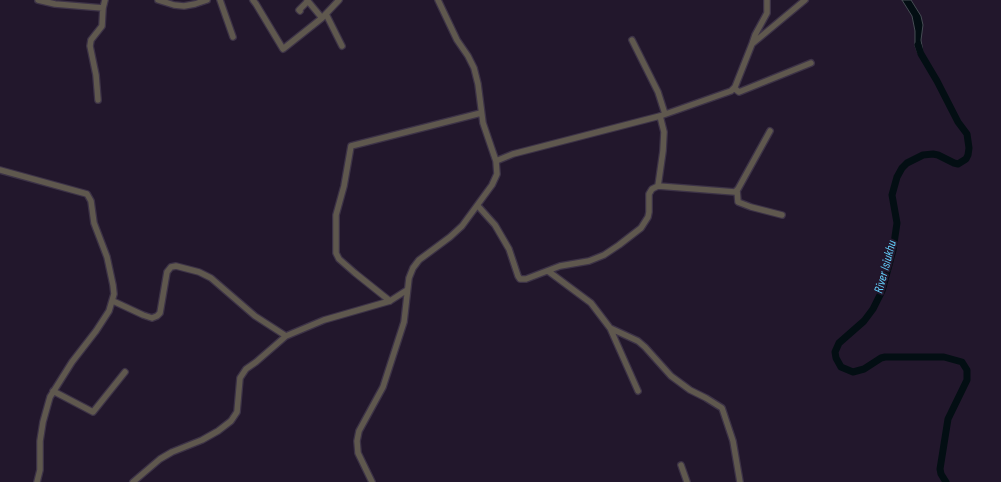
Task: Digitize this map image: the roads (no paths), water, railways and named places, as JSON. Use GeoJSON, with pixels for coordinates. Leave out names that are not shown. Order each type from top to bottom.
{"type":"FeatureCollection","features":[{"type":"Feature","properties":{"kind":"street"},"geometry":{"type":"LineString","coordinates":[[38,0],[56,4],[103,8]]}},
{"type":"Feature","properties":{"kind":"street"},"geometry":{"type":"LineString","coordinates":[[98,100],[96,75],[90,46],[91,40],[102,26],[105,0]]}},
{"type":"Feature","properties":{"kind":"street"},"geometry":{"type":"LineString","coordinates":[[158,0],[182,6],[207,0]]}},
{"type":"Feature","properties":{"kind":"street"},"geometry":{"type":"LineString","coordinates":[[220,0],[233,37]]}},
{"type":"Feature","properties":{"kind":"street"},"geometry":{"type":"LineString","coordinates":[[253,0],[283,49],[324,16],[338,0]]}},
{"type":"Feature","properties":{"kind":"street"},"geometry":{"type":"LineString","coordinates":[[372,482],[358,453],[357,441],[359,431],[383,386],[398,341],[404,322],[409,278],[413,268],[419,260],[462,226],[478,206],[492,185],[497,174],[496,161],[483,123],[478,84],[474,68],[457,40],[438,0]]}},
{"type":"Feature","properties":{"kind":"street"},"geometry":{"type":"LineString","coordinates":[[496,161],[513,154],[663,115],[731,91],[734,88],[755,35],[766,13],[767,0]]}},
{"type":"Feature","properties":{"kind":"street"},"geometry":{"type":"LineString","coordinates":[[752,44],[805,0]]}},
{"type":"Feature","properties":{"kind":"street"},"geometry":{"type":"LineString","coordinates":[[300,11],[299,10],[307,1],[324,16],[342,46]]}},
{"type":"Feature","properties":{"kind":"street"},"geometry":{"type":"LineString","coordinates":[[632,40],[658,92],[663,115],[663,151],[658,186]]}},
{"type":"Feature","properties":{"kind":"street"},"geometry":{"type":"LineString","coordinates":[[734,88],[740,92],[811,63]]}},
{"type":"Feature","properties":{"kind":"street"},"geometry":{"type":"LineString","coordinates":[[390,302],[355,274],[339,259],[336,253],[336,215],[344,186],[351,146],[481,113]]}},
{"type":"Feature","properties":{"kind":"street"},"geometry":{"type":"LineString","coordinates":[[770,131],[737,190],[738,202],[750,207],[782,215]]}},
{"type":"Feature","properties":{"kind":"street"},"geometry":{"type":"LineString","coordinates":[[0,170],[87,194],[91,202],[94,223],[111,272],[113,285],[113,301],[110,311],[72,362],[50,397],[43,422],[40,441],[40,470],[37,482]]}},
{"type":"Feature","properties":{"kind":"street"},"geometry":{"type":"LineString","coordinates":[[478,206],[495,225],[509,249],[520,279],[526,279],[560,266],[589,261],[604,255],[619,245],[641,228],[648,217],[649,194],[652,189],[658,186],[731,192],[737,190]]}},
{"type":"Feature","properties":{"kind":"street"},"geometry":{"type":"LineString","coordinates":[[113,301],[143,315],[152,318],[156,316],[160,313],[167,272],[171,267],[176,266],[199,272],[211,278],[256,316],[286,336]]}},
{"type":"Feature","properties":{"kind":"street"},"geometry":{"type":"LineString","coordinates":[[548,271],[591,303],[610,328],[638,391]]}},
{"type":"Feature","properties":{"kind":"street"},"geometry":{"type":"LineString","coordinates":[[133,482],[160,459],[172,452],[202,440],[218,431],[231,421],[237,412],[240,378],[246,369],[286,336],[324,320],[390,302],[407,290]]}},
{"type":"Feature","properties":{"kind":"street"},"geometry":{"type":"LineString","coordinates":[[610,328],[638,341],[671,376],[690,390],[722,408],[733,441],[740,482]]}},
{"type":"Feature","properties":{"kind":"street"},"geometry":{"type":"LineString","coordinates":[[53,391],[93,412],[125,372]]}},
{"type":"Feature","properties":{"kind":"street"},"geometry":{"type":"LineString","coordinates":[[681,465],[687,482]]}},
{"type":"Feature","properties":{"kind":"waterway","name":"River Isiukhu"},"geometry":{"type":"LineString","coordinates":[[918,45],[921,54],[958,122],[967,134],[969,148],[968,155],[966,159],[958,164],[938,155],[923,155],[907,163],[902,168],[897,177],[892,195],[897,223],[893,250],[882,291],[873,309],[864,321],[839,343],[835,352],[836,358],[841,367],[853,372],[864,369],[885,357],[944,357],[962,362],[967,370],[967,380],[948,419],[940,469],[946,482]]}}]}
